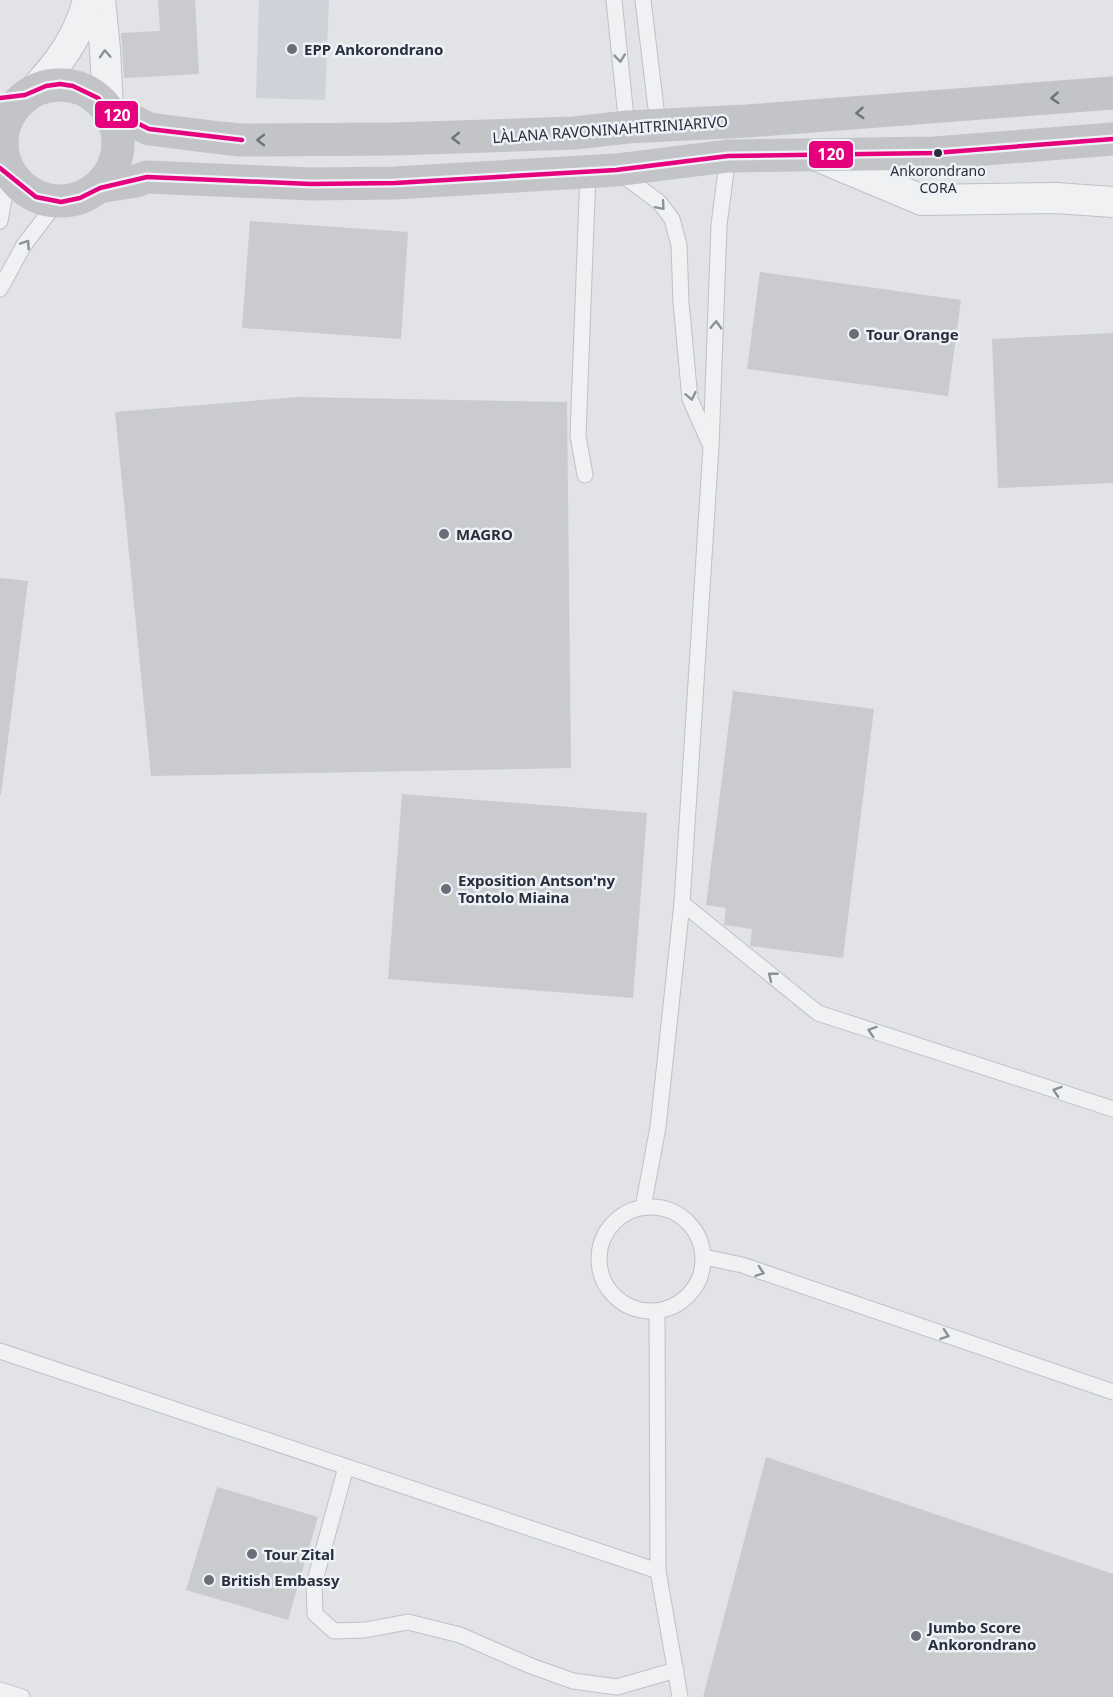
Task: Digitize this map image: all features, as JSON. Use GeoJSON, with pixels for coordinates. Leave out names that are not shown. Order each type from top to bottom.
{"type":"FeatureCollection","features":[{"type":"Feature","properties":{"kind":"main road","name":"LÀLANA RAVONINAHITRINIARIVO"},"geometry":{"type":"LineString","coordinates":[[19,95],[53,85],[73,86],[98,98],[109,111],[149,129],[240,140],[484,137],[575,133],[642,126],[782,119],[1113,93]]}},
{"type":"Feature","properties":{"kind":"main road"},"geometry":{"type":"LineString","coordinates":[[19,95],[1,138],[4,170],[26,191],[36,197],[57,202],[79,198],[98,187],[112,170],[116,159],[117,136],[109,111]]}},
{"type":"Feature","properties":{"kind":"main road"},"geometry":{"type":"LineString","coordinates":[[98,187],[147,177],[301,183],[395,183],[602,171],[728,156],[934,153],[1113,140]]}},
{"type":"Feature","properties":{"kind":"street"},"geometry":{"type":"LineString","coordinates":[[19,95],[52,71],[81,24],[88,0]]}},
{"type":"Feature","properties":{"kind":"street"},"geometry":{"type":"LineString","coordinates":[[100,0],[109,111]]}},
{"type":"Feature","properties":{"kind":"street"},"geometry":{"type":"LineString","coordinates":[[817,156],[922,200],[1056,198],[1113,202]]}},
{"type":"Feature","properties":{"kind":"lane"},"geometry":{"type":"LineString","coordinates":[[614,0],[642,126]]}},
{"type":"Feature","properties":{"kind":"lane"},"geometry":{"type":"LineString","coordinates":[[642,126],[643,0]]}},
{"type":"Feature","properties":{"kind":"lane"},"geometry":{"type":"LineString","coordinates":[[643,1207],[658,1127],[682,903],[711,447],[719,225],[728,156]]}},
{"type":"Feature","properties":{"kind":"lane"},"geometry":{"type":"LineString","coordinates":[[0,221],[4,170]]}},
{"type":"Feature","properties":{"kind":"lane"},"geometry":{"type":"LineString","coordinates":[[585,475],[578,436],[602,171],[659,202],[672,219],[680,245],[681,302],[690,399],[711,447]]}},
{"type":"Feature","properties":{"kind":"lane"},"geometry":{"type":"LineString","coordinates":[[0,290],[24,245],[57,202]]}},
{"type":"Feature","properties":{"kind":"lane"},"geometry":{"type":"LineString","coordinates":[[682,903],[818,1013],[1113,1109]]}},
{"type":"Feature","properties":{"kind":"lane"},"geometry":{"type":"LineString","coordinates":[[643,1207],[665,1208],[684,1218],[698,1235],[704,1257],[702,1272],[696,1287],[679,1304],[657,1312],[628,1307],[616,1299],[601,1274],[599,1259],[601,1244],[607,1231],[616,1220],[629,1211],[643,1207]]}},
{"type":"Feature","properties":{"kind":"lane"},"geometry":{"type":"LineString","coordinates":[[704,1257],[742,1265],[1113,1392]]}},
{"type":"Feature","properties":{"kind":"lane"},"geometry":{"type":"LineString","coordinates":[[657,1312],[658,1571],[680,1697]]}},
{"type":"Feature","properties":{"kind":"lane"},"geometry":{"type":"LineString","coordinates":[[0,1351],[658,1571]]}},
{"type":"Feature","properties":{"kind":"lane"},"geometry":{"type":"LineString","coordinates":[[346,1467],[314,1584],[315,1614],[334,1631],[365,1630],[408,1622],[459,1635],[531,1666],[573,1681],[617,1687],[676,1670]]}},
{"type":"Feature","properties":{"kind":"lane"},"geometry":{"type":"LineString","coordinates":[[0,1690],[22,1697]]}},
{"type":"Feature","properties":{"kind":"shaded area","name":"EPP Ankorondrano"},"geometry":{"type":"Polygon","coordinates":[[[259,0],[329,0],[325,100],[256,98],[259,0]]]}},
{"type":"Feature","properties":{"kind":"building"},"geometry":{"type":"Polygon","coordinates":[[[158,0],[195,0],[199,74],[124,78],[121,33],[160,31],[158,0]]]}},
{"type":"Feature","properties":{"kind":"building"},"geometry":{"type":"Polygon","coordinates":[[[250,221],[408,232],[401,339],[242,328],[250,221]]]}},
{"type":"Feature","properties":{"kind":"building","name":"Tour Orange"},"geometry":{"type":"Polygon","coordinates":[[[760,272],[961,300],[948,396],[747,369],[760,272]]]}},
{"type":"Feature","properties":{"kind":"building"},"geometry":{"type":"Polygon","coordinates":[[[1113,333],[1113,483],[998,488],[992,339],[1113,333]]]}},
{"type":"Feature","properties":{"kind":"building"},"geometry":{"type":"Polygon","coordinates":[[[298,397],[567,402],[571,768],[151,776],[115,412],[298,397]]]}},
{"type":"Feature","properties":{"kind":"building"},"geometry":{"type":"Polygon","coordinates":[[[0,578],[28,581],[1,795],[0,795],[0,578]]]}},
{"type":"Feature","properties":{"kind":"building"},"geometry":{"type":"Polygon","coordinates":[[[733,691],[874,709],[843,958],[750,946],[752,929],[724,925],[726,908],[706,905],[733,691]]]}},
{"type":"Feature","properties":{"kind":"building"},"geometry":{"type":"Polygon","coordinates":[[[402,794],[647,813],[633,998],[388,979],[402,794]]]}},
{"type":"Feature","properties":{"kind":"building","name":"Jumbo Score Ankorondrano"},"geometry":{"type":"Polygon","coordinates":[[[766,1457],[1113,1574],[1113,1697],[703,1697],[766,1457]]]}},
{"type":"Feature","properties":{"kind":"building","name":"Tour Zital"},"geometry":{"type":"Polygon","coordinates":[[[217,1487],[318,1517],[288,1620],[186,1590],[217,1487]]]}},
{"type":"Feature","properties":{"kind":"transit line","name":"120"},"geometry":{"type":"LineString","coordinates":[[0,98],[25,95],[46,86],[60,84],[73,86],[98,98],[110,113],[125,117],[149,129],[242,140]]}},
{"type":"Feature","properties":{"kind":"transit line","name":"120"},"geometry":{"type":"LineString","coordinates":[[0,168],[36,197],[61,202],[80,198],[100,188],[147,177],[311,184],[395,183],[616,170],[728,156],[934,153],[1113,139]]}},
{"type":"Feature","properties":{"kind":"place","name":"EPP Ankorondrano"},"geometry":{"type":"Point","coordinates":[292,49]}},
{"type":"Feature","properties":{"kind":"place","name":"Ankorondrano CORA"},"geometry":{"type":"Point","coordinates":[938,153]}},
{"type":"Feature","properties":{"kind":"place","name":"Tour Orange"},"geometry":{"type":"Point","coordinates":[854,334]}},
{"type":"Feature","properties":{"kind":"place","name":"MAGRO"},"geometry":{"type":"Point","coordinates":[444,534]}},
{"type":"Feature","properties":{"kind":"place","name":"Exposition Antson'ny Tontolo Miaina"},"geometry":{"type":"Point","coordinates":[446,889]}},
{"type":"Feature","properties":{"kind":"place","name":"Tour Zital"},"geometry":{"type":"Point","coordinates":[252,1554]}},
{"type":"Feature","properties":{"kind":"place","name":"British Embassy"},"geometry":{"type":"Point","coordinates":[209,1580]}},
{"type":"Feature","properties":{"kind":"place","name":"Jumbo Score Ankorondrano"},"geometry":{"type":"Point","coordinates":[916,1636]}}]}
